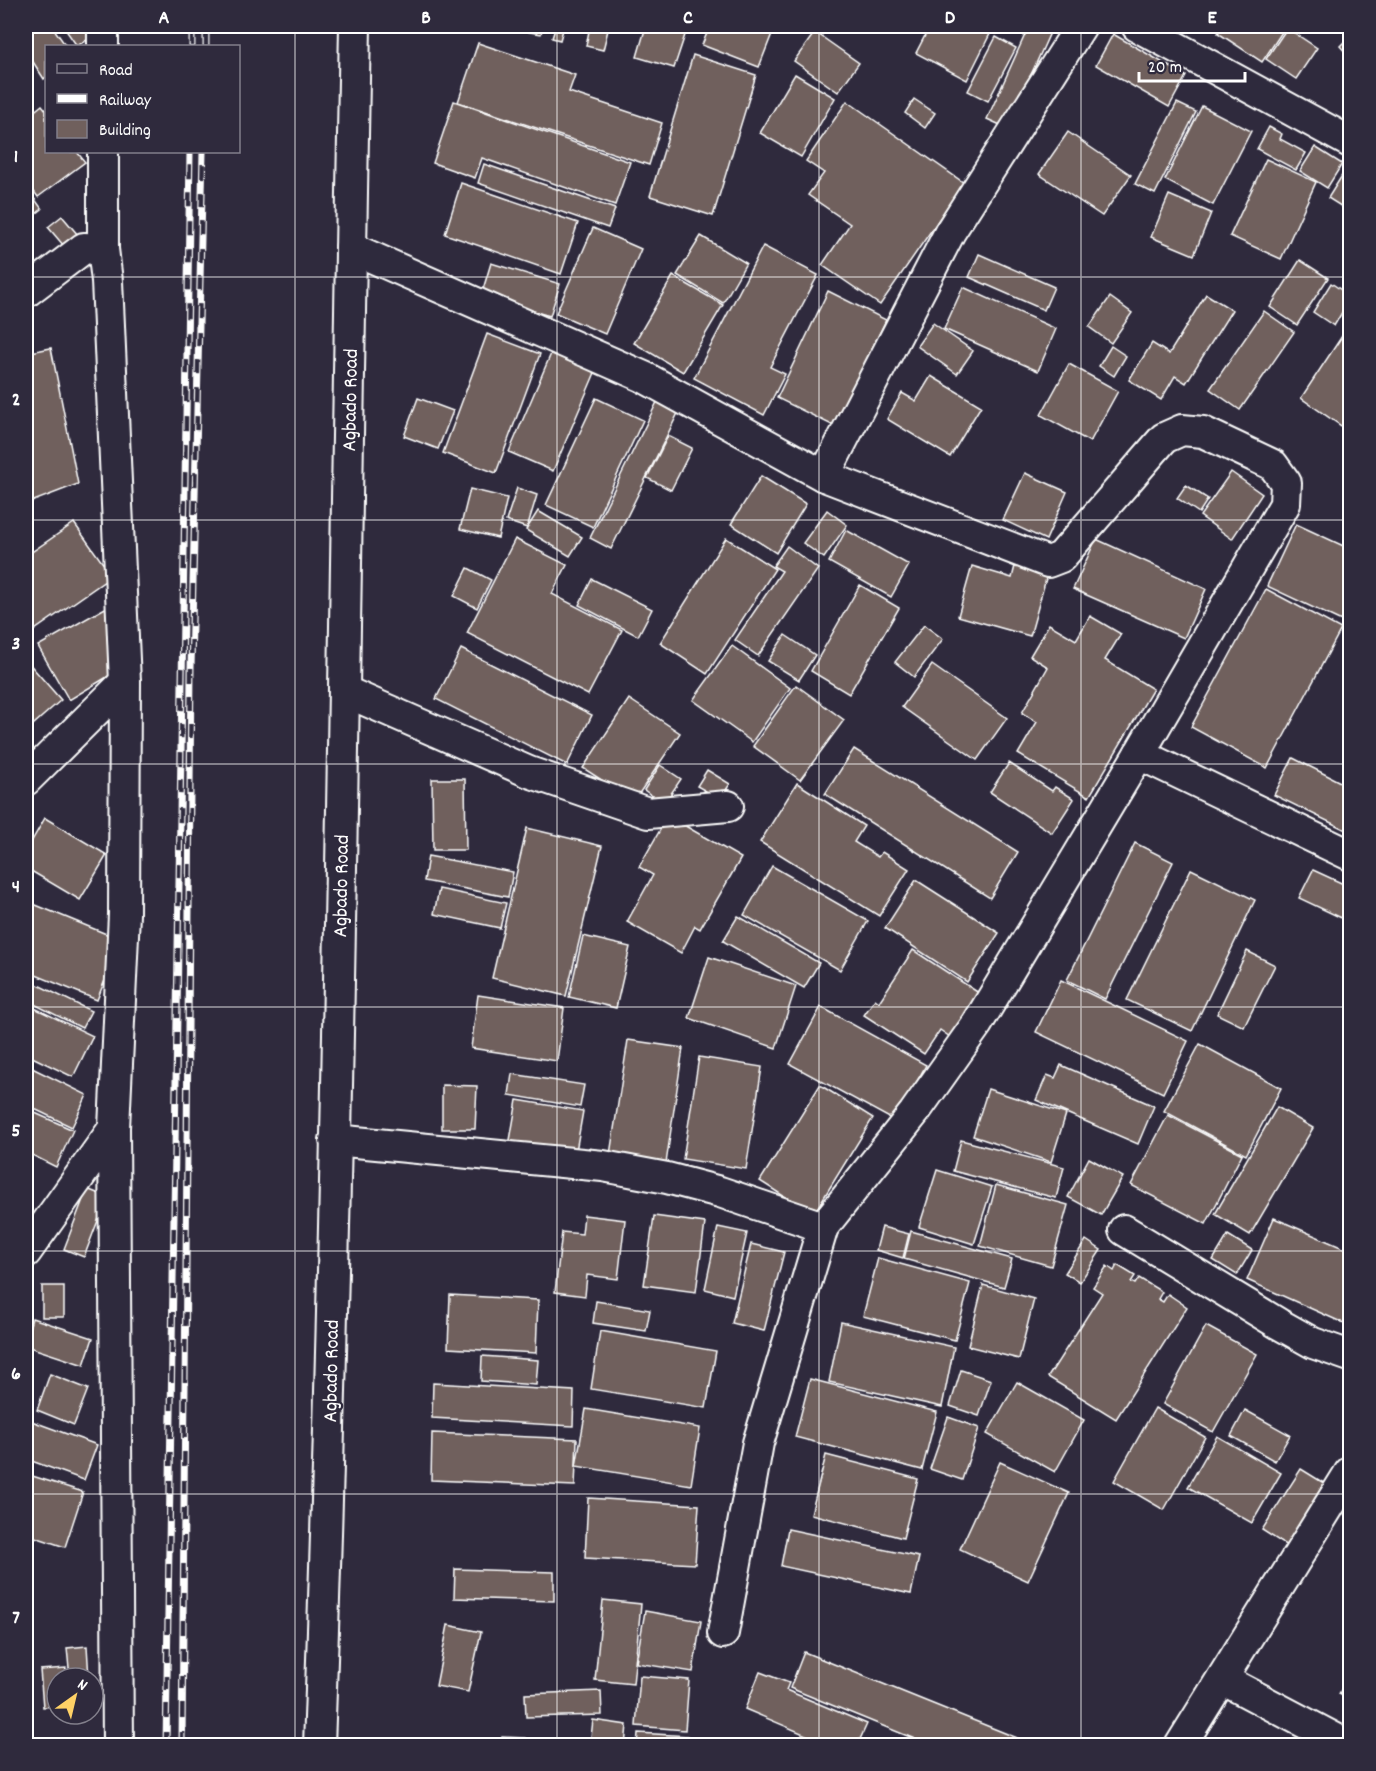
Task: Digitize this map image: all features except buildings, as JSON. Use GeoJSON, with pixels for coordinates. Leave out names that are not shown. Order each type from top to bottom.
{"type":"FeatureCollection","features":[{"type":"Feature","properties":{"kind":"street"},"geometry":{"type":"LineString","coordinates":[[103,26],[103,45]]}},
{"type":"Feature","properties":{"kind":"street","name":"Agbado Road"},"geometry":{"type":"LineString","coordinates":[[319,1746],[327,1517],[335,1140],[355,26]]}},
{"type":"Feature","properties":{"kind":"street"},"geometry":{"type":"LineString","coordinates":[[824,476],[950,232],[1081,26]]}},
{"type":"Feature","properties":{"kind":"street"},"geometry":{"type":"LineString","coordinates":[[1137,26],[1184,36],[1350,142]]}},
{"type":"Feature","properties":{"kind":"street"},"geometry":{"type":"LineString","coordinates":[[103,153],[103,249],[107,281],[125,682],[124,914],[114,1128],[118,1746]]}},
{"type":"Feature","properties":{"kind":"street"},"geometry":{"type":"LineString","coordinates":[[26,292],[84,248],[103,249]]}},
{"type":"Feature","properties":{"kind":"street"},"geometry":{"type":"LineString","coordinates":[[351,248],[644,376],[824,476],[1048,562],[1061,557],[1164,438],[1182,430],[1203,432],[1273,465],[1286,483],[1285,504],[977,1024],[914,1113],[823,1227],[758,1443],[723,1633]]}},
{"type":"Feature","properties":{"kind":"street"},"geometry":{"type":"LineString","coordinates":[[26,780],[125,682]]}},
{"type":"Feature","properties":{"kind":"street"},"geometry":{"type":"LineString","coordinates":[[344,692],[529,772],[648,813],[728,806]]}},
{"type":"Feature","properties":{"kind":"street"},"geometry":{"type":"LineString","coordinates":[[1139,754],[1350,855]]}},
{"type":"Feature","properties":{"kind":"street"},"geometry":{"type":"LineString","coordinates":[[26,1252],[114,1128]]}},
{"type":"Feature","properties":{"kind":"street"},"geometry":{"type":"LineString","coordinates":[[335,1140],[603,1166],[667,1178],[720,1192],[823,1227]]}},
{"type":"Feature","properties":{"kind":"street"},"geometry":{"type":"LineString","coordinates":[[1124,1230],[1313,1343],[1350,1356]]}},
{"type":"Feature","properties":{"kind":"street"},"geometry":{"type":"LineString","coordinates":[[1180,1746],[1350,1472]]}},
{"type":"Feature","properties":{"kind":"street"},"geometry":{"type":"LineString","coordinates":[[1222,1679],[1349,1746]]}},
{"type":"Feature","properties":{"kind":"railway"},"geometry":{"type":"LineString","coordinates":[[192,26],[192,45]]}},
{"type":"Feature","properties":{"kind":"railway"},"geometry":{"type":"LineString","coordinates":[[206,26],[206,45]]}},
{"type":"Feature","properties":{"kind":"railway"},"geometry":{"type":"LineString","coordinates":[[166,1746],[190,153]]}},
{"type":"Feature","properties":{"kind":"railway"},"geometry":{"type":"LineString","coordinates":[[182,1746],[191,668],[203,153]]}}]}
